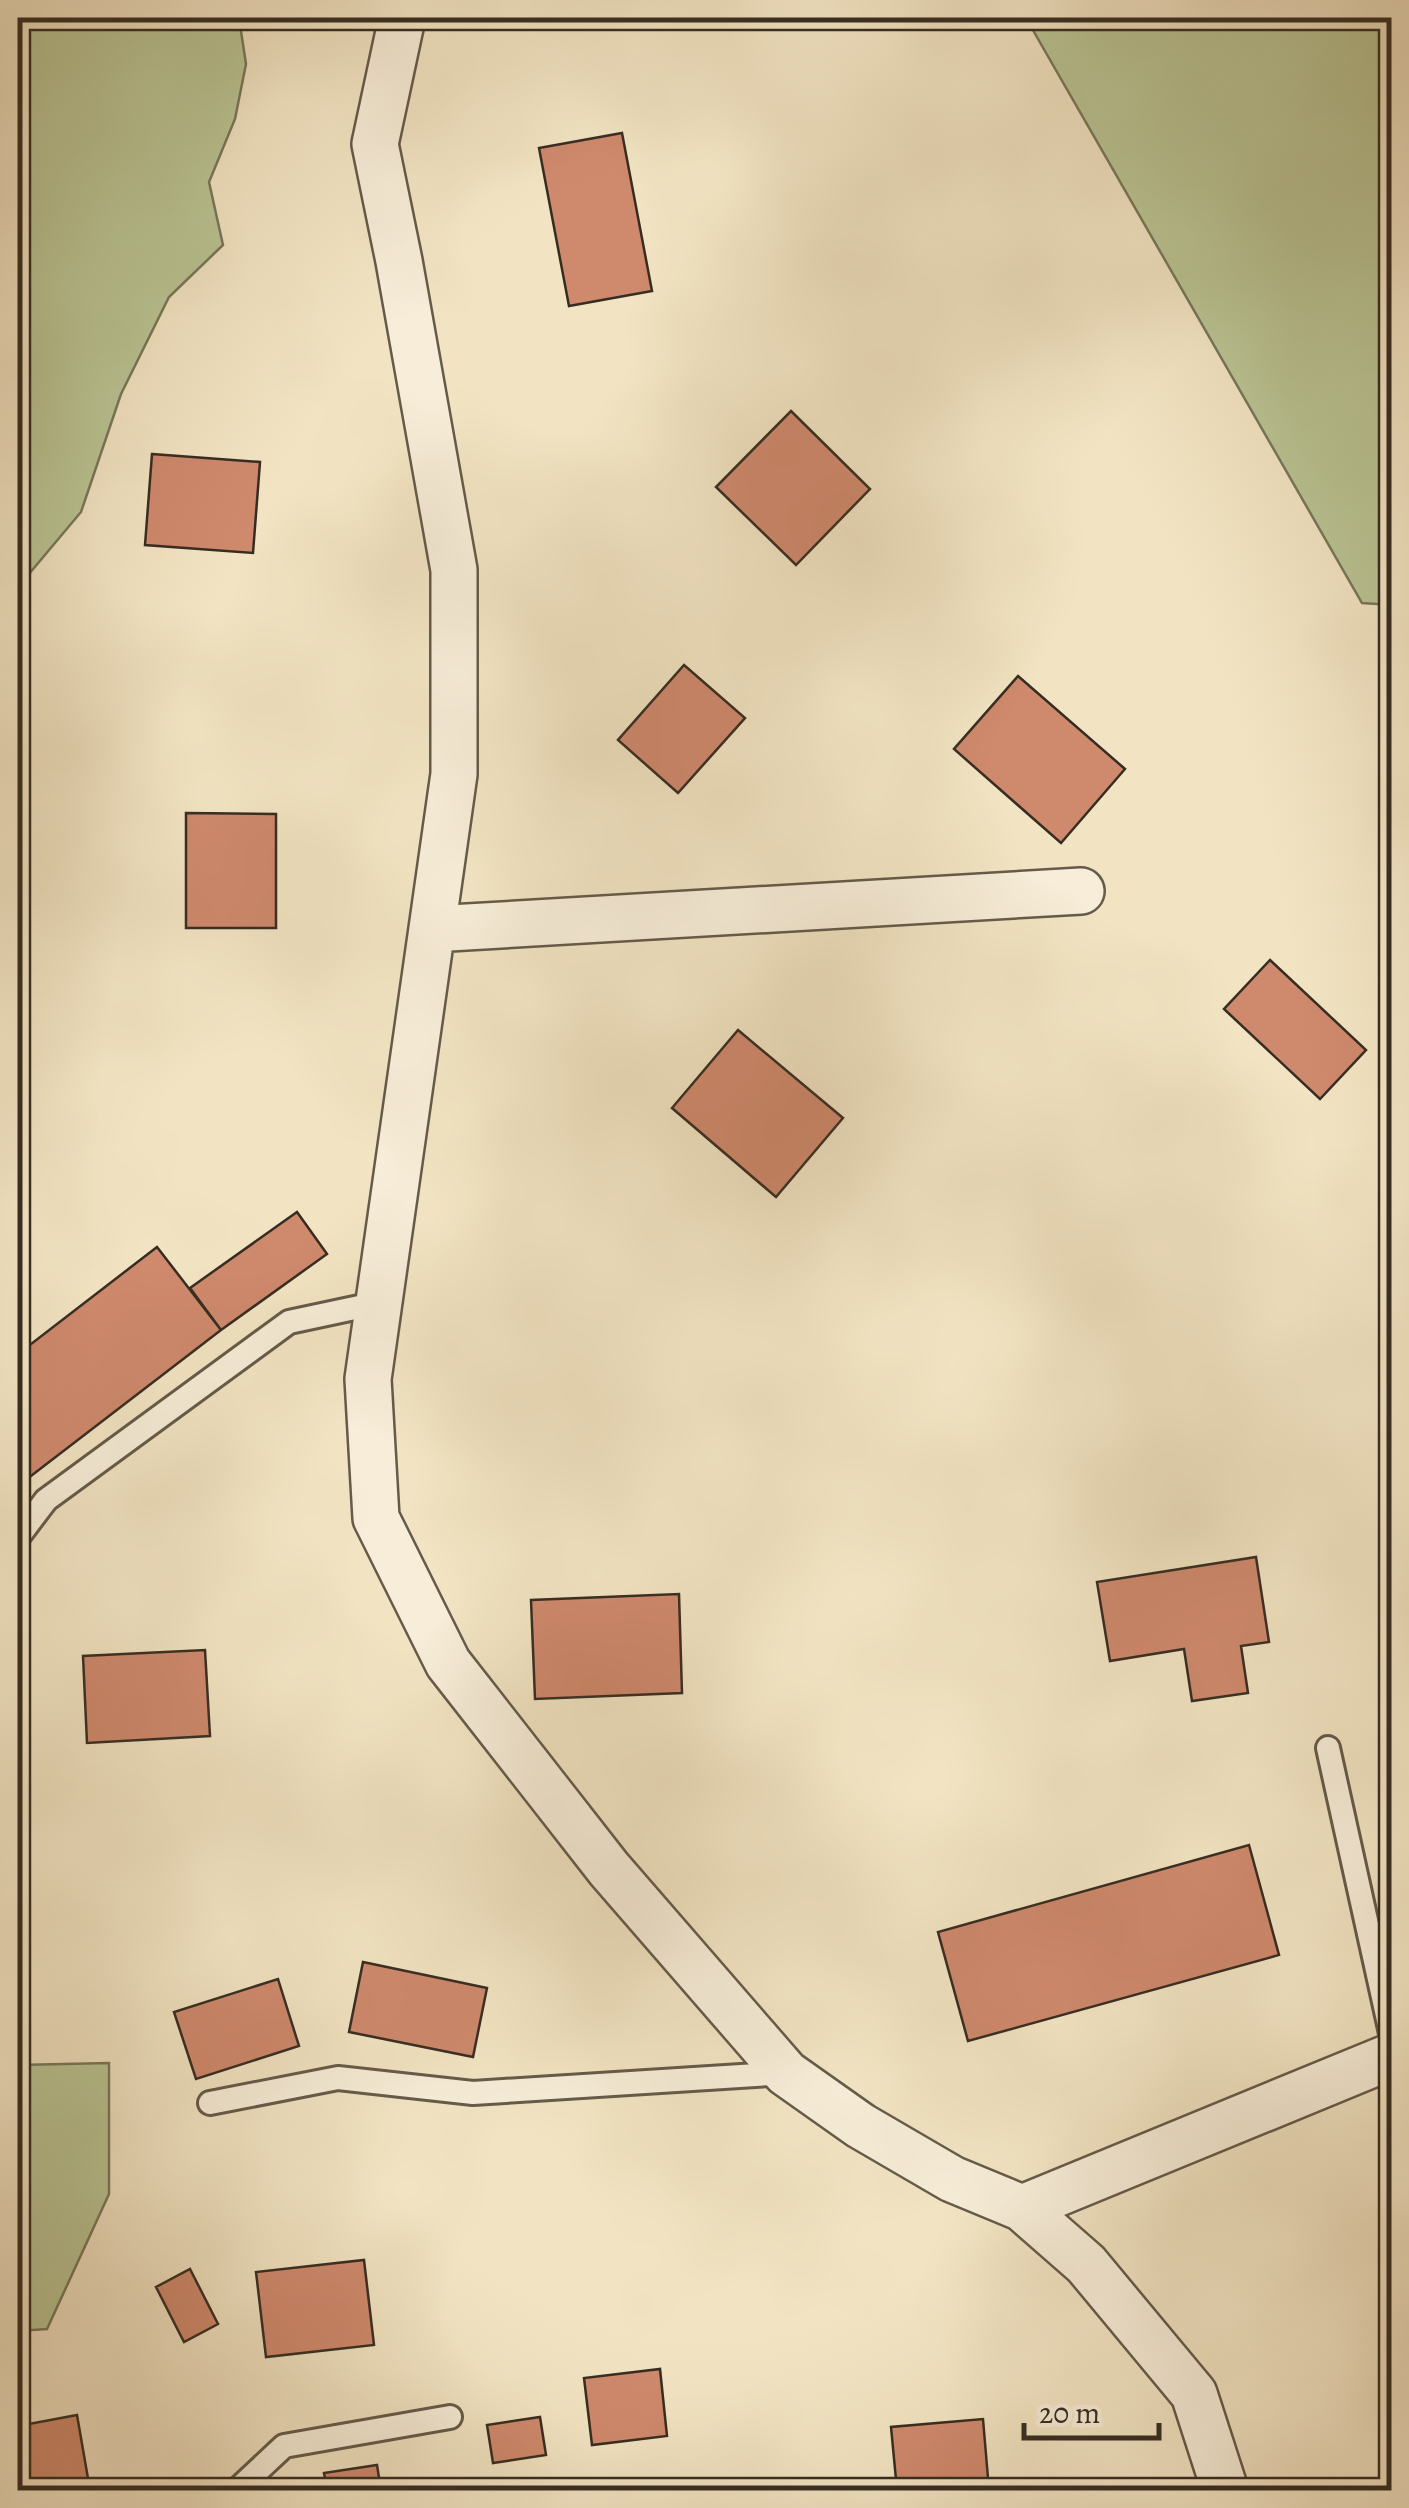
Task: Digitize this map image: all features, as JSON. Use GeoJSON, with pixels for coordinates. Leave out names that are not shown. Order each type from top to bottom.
{"type":"FeatureCollection","features":[{"type":"Feature","properties":{"kind":"street"},"geometry":{"type":"LineString","coordinates":[[402,18],[376,144],[454,570],[454,774],[368,1380],[376,1518],[448,1663],[609,1870],[786,2074],[860,2126],[937,2170],[1022,2208],[1086,2264],[1194,2394],[1225,2490]]}},
{"type":"Feature","properties":{"kind":"street"},"geometry":{"type":"LineString","coordinates":[[432,929],[1082,891]]}},
{"type":"Feature","properties":{"kind":"street"},"geometry":{"type":"LineString","coordinates":[[1022,2208],[1392,2056]]}},
{"type":"Feature","properties":{"kind":"lane"},"geometry":{"type":"LineString","coordinates":[[18,1537],[46,1500],[289,1322],[378,1303]]}},
{"type":"Feature","properties":{"kind":"lane"},"geometry":{"type":"LineString","coordinates":[[1328,1748],[1392,2038]]}},
{"type":"Feature","properties":{"kind":"lane"},"geometry":{"type":"LineString","coordinates":[[210,2103],[338,2078],[473,2093],[786,2074]]}},
{"type":"Feature","properties":{"kind":"lane"},"geometry":{"type":"LineString","coordinates":[[237,2490],[284,2446],[450,2417]]}},
{"type":"Feature","properties":{"kind":"green space"},"geometry":{"type":"Polygon","coordinates":[[[18,18],[239,18],[246,64],[235,119],[209,182],[223,245],[169,297],[121,394],[81,512],[18,587],[18,18]]]}},
{"type":"Feature","properties":{"kind":"green space"},"geometry":{"type":"Polygon","coordinates":[[[1026,18],[1391,18],[1391,605],[1362,603],[1026,18]]]}},
{"type":"Feature","properties":{"kind":"green space"},"geometry":{"type":"Polygon","coordinates":[[[109,2063],[109,2194],[47,2329],[18,2331],[18,2065],[109,2063]]]}},
{"type":"Feature","properties":{"kind":"building"},"geometry":{"type":"Polygon","coordinates":[[[622,133],[652,291],[569,306],[539,148],[622,133]]]}},
{"type":"Feature","properties":{"kind":"building"},"geometry":{"type":"Polygon","coordinates":[[[791,411],[870,489],[796,565],[716,487],[791,411]]]}},
{"type":"Feature","properties":{"kind":"building"},"geometry":{"type":"Polygon","coordinates":[[[152,454],[260,462],[253,553],[145,545],[152,454]]]}},
{"type":"Feature","properties":{"kind":"building"},"geometry":{"type":"Polygon","coordinates":[[[684,665],[745,718],[678,793],[618,740],[684,665]]]}},
{"type":"Feature","properties":{"kind":"building"},"geometry":{"type":"Polygon","coordinates":[[[1018,676],[1125,769],[1061,843],[954,749],[1018,676]]]}},
{"type":"Feature","properties":{"kind":"building"},"geometry":{"type":"Polygon","coordinates":[[[186,813],[276,814],[276,928],[186,928],[186,813]]]}},
{"type":"Feature","properties":{"kind":"building"},"geometry":{"type":"Polygon","coordinates":[[[1270,960],[1366,1050],[1320,1099],[1224,1009],[1270,960]]]}},
{"type":"Feature","properties":{"kind":"building"},"geometry":{"type":"Polygon","coordinates":[[[738,1030],[843,1118],[776,1197],[672,1108],[738,1030]]]}},
{"type":"Feature","properties":{"kind":"building"},"geometry":{"type":"Polygon","coordinates":[[[297,1212],[327,1254],[221,1330],[190,1288],[297,1212]]]}},
{"type":"Feature","properties":{"kind":"building"},"geometry":{"type":"Polygon","coordinates":[[[157,1247],[221,1330],[27,1479],[18,1467],[18,1354],[157,1247]]]}},
{"type":"Feature","properties":{"kind":"building"},"geometry":{"type":"Polygon","coordinates":[[[1256,1557],[1269,1642],[1241,1646],[1248,1693],[1192,1701],[1184,1649],[1110,1661],[1097,1582],[1256,1557]]]}},
{"type":"Feature","properties":{"kind":"building"},"geometry":{"type":"Polygon","coordinates":[[[679,1594],[682,1693],[535,1699],[531,1600],[679,1594]]]}},
{"type":"Feature","properties":{"kind":"building"},"geometry":{"type":"Polygon","coordinates":[[[205,1650],[210,1736],[87,1743],[83,1656],[205,1650]]]}},
{"type":"Feature","properties":{"kind":"building"},"geometry":{"type":"Polygon","coordinates":[[[1249,1845],[1279,1955],[968,2041],[938,1932],[1249,1845]]]}},
{"type":"Feature","properties":{"kind":"building"},"geometry":{"type":"Polygon","coordinates":[[[363,1962],[487,1988],[473,2057],[349,2032],[363,1962]]]}},
{"type":"Feature","properties":{"kind":"building"},"geometry":{"type":"Polygon","coordinates":[[[278,1979],[299,2046],[196,2079],[174,2012],[278,1979]]]}},
{"type":"Feature","properties":{"kind":"building"},"geometry":{"type":"Polygon","coordinates":[[[364,2260],[374,2345],[266,2357],[256,2272],[364,2260]]]}},
{"type":"Feature","properties":{"kind":"building"},"geometry":{"type":"Polygon","coordinates":[[[190,2269],[218,2324],[184,2342],[156,2287],[190,2269]]]}},
{"type":"Feature","properties":{"kind":"building"},"geometry":{"type":"Polygon","coordinates":[[[660,2369],[667,2436],[592,2445],[584,2378],[660,2369]]]}},
{"type":"Feature","properties":{"kind":"building"},"geometry":{"type":"Polygon","coordinates":[[[77,2415],[90,2490],[18,2490],[18,2426],[77,2415]]]}},
{"type":"Feature","properties":{"kind":"building"},"geometry":{"type":"Polygon","coordinates":[[[540,2417],[546,2455],[493,2463],[487,2425],[540,2417]]]}},
{"type":"Feature","properties":{"kind":"building"},"geometry":{"type":"Polygon","coordinates":[[[983,2419],[989,2490],[897,2490],[891,2427],[983,2419]]]}},
{"type":"Feature","properties":{"kind":"building"},"geometry":{"type":"Polygon","coordinates":[[[377,2465],[381,2490],[327,2490],[324,2473],[377,2465]]]}}]}
